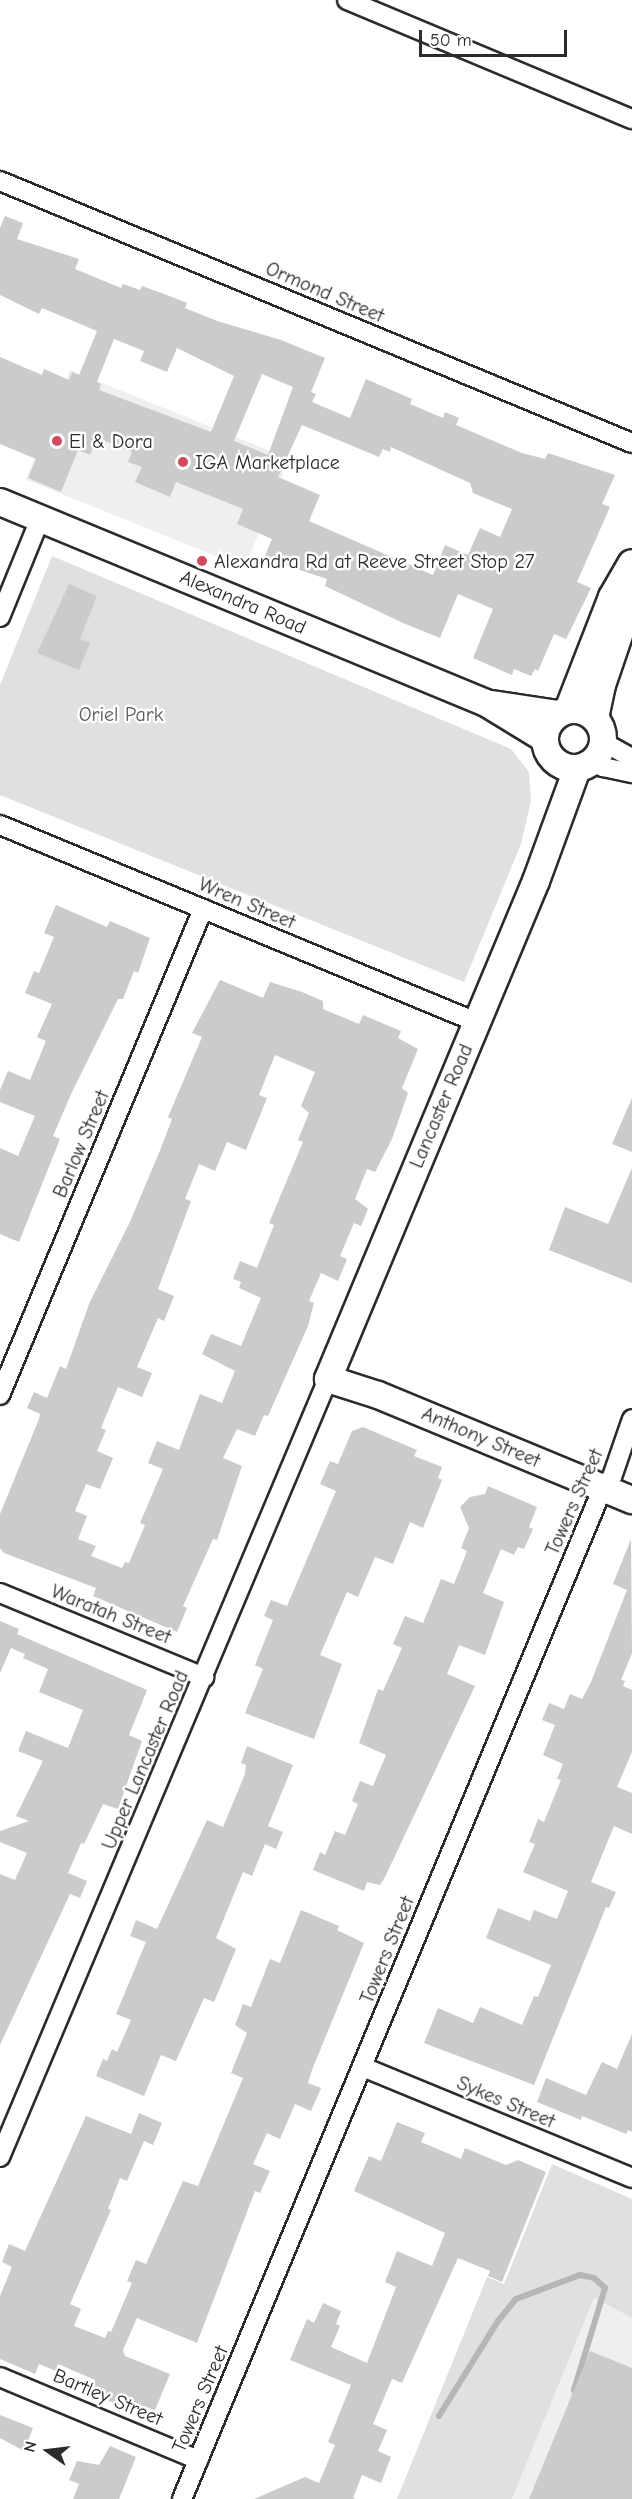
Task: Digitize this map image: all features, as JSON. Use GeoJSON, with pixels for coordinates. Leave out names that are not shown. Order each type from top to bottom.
{"type":"FeatureCollection","features":[{"type":"Feature","properties":{"kind":"street"},"geometry":{"type":"LineString","coordinates":[[346,0],[632,118]]}},
{"type":"Feature","properties":{"kind":"street","name":"Ormond Street"},"geometry":{"type":"LineString","coordinates":[[0,181],[632,443]]}},
{"type":"Feature","properties":{"kind":"street","name":"Alexandra Road"},"geometry":{"type":"LineString","coordinates":[[0,502],[486,703],[549,750],[591,757]]}},
{"type":"Feature","properties":{"kind":"street"},"geometry":{"type":"LineString","coordinates":[[0,616],[40,519]]}},
{"type":"Feature","properties":{"kind":"street"},"geometry":{"type":"LineString","coordinates":[[549,750],[546,729],[563,712],[612,597],[632,563]]}},
{"type":"Feature","properties":{"kind":"street"},"geometry":{"type":"LineString","coordinates":[[591,757],[595,718],[602,684],[632,597]]}},
{"type":"Feature","properties":{"kind":"street","name":"Alexandra Road"},"geometry":{"type":"LineString","coordinates":[[486,703],[563,712],[587,712],[595,718]]}},
{"type":"Feature","properties":{"kind":"street","name":"Lancaster Road"},"geometry":{"type":"LineString","coordinates":[[549,750],[551,833]]}},
{"type":"Feature","properties":{"kind":"street"},"geometry":{"type":"LineString","coordinates":[[591,757],[632,758]]}},
{"type":"Feature","properties":{"kind":"street"},"geometry":{"type":"LineString","coordinates":[[591,757],[603,767],[632,773]]}},
{"type":"Feature","properties":{"kind":"street","name":"Lancaster Road"},"geometry":{"type":"LineString","coordinates":[[328,1379],[536,880],[551,833],[591,757]]}},
{"type":"Feature","properties":{"kind":"street","name":"Wren Street"},"geometry":{"type":"LineString","coordinates":[[0,825],[476,1022]]}},
{"type":"Feature","properties":{"kind":"street","name":"Barlow Street"},"geometry":{"type":"LineString","coordinates":[[0,1395],[203,909]]}},
{"type":"Feature","properties":{"kind":"street","name":"Anthony Street"},"geometry":{"type":"LineString","coordinates":[[328,1379],[378,1395],[632,1500]]}},
{"type":"Feature","properties":{"kind":"street","name":"Upper Lancaster Road"},"geometry":{"type":"LineString","coordinates":[[0,2157],[328,1379]]}},
{"type":"Feature","properties":{"kind":"street","name":"Towers Street"},"geometry":{"type":"LineString","coordinates":[[182,2499],[605,1489],[632,1419]]}},
{"type":"Feature","properties":{"kind":"street","name":"Waratah Street"},"geometry":{"type":"LineString","coordinates":[[0,1593],[204,1677]]}},
{"type":"Feature","properties":{"kind":"street","name":"Sykes Street"},"geometry":{"type":"LineString","coordinates":[[363,2067],[632,2178]]}},
{"type":"Feature","properties":{"kind":"street","name":"Bartley Street"},"geometry":{"type":"LineString","coordinates":[[0,2376],[198,2460]]}},
{"type":"Feature","properties":{"kind":"shaded area"},"geometry":{"type":"Polygon","coordinates":[[[70,370],[289,458],[245,568],[26,479],[70,370]]]}},
{"type":"Feature","properties":{"kind":"shaded area"},"geometry":{"type":"Polygon","coordinates":[[[594,2298],[632,2318],[632,2499],[512,2499],[594,2298]]]}},
{"type":"Feature","properties":{"kind":"green space","name":"Oriel Park"},"geometry":{"type":"Polygon","coordinates":[[[52,556],[511,749],[529,772],[531,801],[521,844],[464,982],[0,795],[0,685],[52,556]]]}},
{"type":"Feature","properties":{"kind":"green space"},"geometry":{"type":"Polygon","coordinates":[[[552,2164],[632,2199],[632,2318],[594,2298],[512,2499],[397,2499],[487,2277],[504,2284],[552,2164]]]}},
{"type":"Feature","properties":{"kind":"building"},"geometry":{"type":"Polygon","coordinates":[[[5,216],[23,223],[17,239],[79,259],[75,269],[121,288],[123,284],[140,290],[142,286],[187,303],[185,308],[217,321],[281,340],[325,358],[311,392],[316,394],[312,402],[350,418],[366,379],[412,399],[410,404],[443,418],[445,412],[459,418],[456,425],[522,453],[545,459],[548,453],[615,475],[602,504],[610,507],[577,582],[591,588],[566,639],[554,634],[538,671],[535,669],[531,676],[514,669],[512,675],[473,658],[493,609],[458,594],[440,638],[403,623],[325,586],[327,579],[264,558],[272,539],[237,524],[243,509],[176,482],[170,497],[135,482],[142,467],[128,462],[132,452],[97,438],[90,455],[78,450],[61,492],[28,478],[36,459],[0,444],[0,357],[42,375],[44,369],[69,380],[72,372],[79,375],[97,331],[42,308],[39,314],[0,295],[0,228],[5,216]],[[114,339],[97,382],[101,384],[99,390],[211,432],[234,376],[177,348],[167,372],[140,361],[144,351],[114,339]],[[262,374],[234,441],[268,455],[293,387],[262,374]],[[302,425],[278,477],[320,495],[309,521],[433,575],[445,545],[468,555],[480,528],[500,537],[512,509],[473,493],[470,483],[391,447],[390,452],[383,449],[379,457],[302,425]]]}},
{"type":"Feature","properties":{"kind":"building"},"geometry":{"type":"Polygon","coordinates":[[[69,584],[97,596],[80,639],[90,643],[79,670],[37,653],[69,584]]]}},
{"type":"Feature","properties":{"kind":"building"},"geometry":{"type":"Polygon","coordinates":[[[56,905],[107,927],[110,921],[150,938],[138,973],[134,971],[123,999],[118,999],[53,1136],[60,1139],[19,1242],[0,1234],[0,1148],[18,1156],[35,1116],[0,1102],[0,1090],[8,1071],[30,1080],[46,1041],[37,1037],[52,1004],[25,993],[34,971],[39,973],[54,937],[44,933],[56,905]]]}},
{"type":"Feature","properties":{"kind":"building"},"geometry":{"type":"Polygon","coordinates":[[[220,980],[263,998],[270,982],[323,1001],[323,1009],[359,1024],[363,1015],[401,1031],[398,1038],[418,1049],[402,1088],[408,1093],[392,1139],[375,1172],[367,1169],[355,1199],[368,1209],[361,1226],[354,1223],[340,1256],[347,1259],[338,1281],[321,1273],[309,1301],[314,1303],[308,1326],[268,1416],[264,1415],[255,1436],[237,1429],[223,1458],[242,1466],[217,1540],[213,1539],[183,1606],[187,1608],[177,1632],[93,1596],[96,1588],[4,1553],[0,1548],[0,1514],[39,1419],[40,1414],[27,1408],[34,1392],[47,1398],[60,1366],[66,1369],[89,1304],[129,1224],[172,1119],[168,1117],[202,1037],[192,1033],[220,980]],[[275,1055],[259,1095],[267,1098],[246,1150],[227,1142],[215,1171],[199,1164],[185,1199],[191,1201],[158,1289],[174,1296],[164,1321],[158,1318],[137,1367],[152,1373],[142,1397],[118,1387],[101,1428],[106,1430],[97,1451],[113,1458],[100,1489],[86,1484],[75,1511],[87,1516],[78,1539],[96,1546],[91,1556],[122,1568],[125,1562],[129,1563],[145,1525],[140,1523],[163,1469],[148,1463],[157,1441],[179,1450],[200,1394],[222,1403],[235,1371],[202,1354],[211,1334],[241,1346],[261,1298],[239,1288],[241,1282],[233,1279],[240,1261],[257,1268],[274,1225],[269,1223],[303,1142],[298,1140],[309,1113],[301,1106],[315,1072],[275,1055]]]}},
{"type":"Feature","properties":{"kind":"building"},"geometry":{"type":"Polygon","coordinates":[[[632,1098],[632,1152],[612,1144],[632,1098]]]}},
{"type":"Feature","properties":{"kind":"building"},"geometry":{"type":"Polygon","coordinates":[[[632,1168],[632,1283],[549,1250],[565,1207],[608,1224],[632,1168]]]}},
{"type":"Feature","properties":{"kind":"building"},"geometry":{"type":"Polygon","coordinates":[[[363,1427],[417,1450],[414,1456],[442,1467],[438,1478],[442,1480],[423,1528],[410,1522],[393,1564],[375,1557],[358,1597],[347,1592],[320,1655],[342,1664],[314,1739],[245,1713],[263,1669],[255,1665],[273,1620],[264,1616],[271,1600],[287,1606],[336,1491],[320,1484],[330,1461],[338,1464],[352,1431],[363,1427]]]}},
{"type":"Feature","properties":{"kind":"building"},"geometry":{"type":"Polygon","coordinates":[[[488,1486],[537,1507],[529,1527],[533,1529],[524,1549],[518,1547],[514,1555],[501,1549],[483,1593],[504,1602],[485,1655],[459,1645],[447,1674],[475,1686],[385,1877],[380,1885],[367,1882],[364,1891],[313,1870],[320,1852],[325,1855],[335,1831],[345,1835],[358,1804],[352,1801],[360,1781],[373,1786],[386,1755],[359,1743],[378,1689],[383,1691],[402,1648],[393,1644],[405,1616],[423,1623],[441,1579],[454,1584],[467,1551],[461,1548],[469,1528],[460,1507],[470,1497],[485,1494],[488,1486]]]}},
{"type":"Feature","properties":{"kind":"building"},"geometry":{"type":"Polygon","coordinates":[[[631,1539],[632,1653],[621,1680],[625,1681],[623,1686],[632,1690],[632,1752],[617,1787],[632,1793],[632,1834],[614,1826],[591,1882],[616,1892],[609,1908],[606,1907],[534,2085],[424,2043],[438,2008],[473,2023],[480,2007],[522,2025],[534,1996],[538,1997],[551,1965],[486,1938],[498,1908],[530,1921],[534,1910],[557,1919],[568,1891],[523,1872],[535,1844],[529,1842],[538,1819],[544,1822],[561,1780],[557,1779],[563,1764],[543,1755],[555,1725],[542,1720],[549,1703],[564,1709],[570,1694],[582,1699],[591,1682],[627,1590],[613,1584],[631,1539]]]}},
{"type":"Feature","properties":{"kind":"building"},"geometry":{"type":"Polygon","coordinates":[[[0,1621],[19,1629],[17,1634],[147,1690],[129,1735],[142,1741],[118,1809],[103,1804],[84,1844],[81,1843],[68,1873],[87,1881],[80,1898],[70,1894],[0,2045],[0,1874],[15,1880],[27,1853],[0,1842],[0,1831],[29,1821],[16,1816],[43,1761],[18,1751],[26,1731],[68,1748],[83,1710],[39,1692],[48,1669],[23,1658],[25,1654],[11,1648],[0,1673],[0,1621]]]}},
{"type":"Feature","properties":{"kind":"building"},"geometry":{"type":"Polygon","coordinates":[[[247,1746],[293,1765],[268,1826],[283,1832],[276,1849],[265,1844],[252,1876],[243,1872],[216,1938],[236,1949],[214,2002],[204,1998],[176,2061],[161,2055],[144,2096],[96,2076],[103,2059],[107,2061],[112,2049],[117,2052],[131,2020],[116,2014],[146,1942],[130,1936],[136,1920],[157,1929],[207,1820],[223,1827],[245,1774],[246,1765],[241,1763],[247,1746]]]}},
{"type":"Feature","properties":{"kind":"building"},"geometry":{"type":"Polygon","coordinates":[[[301,1910],[339,1926],[337,1930],[364,1943],[312,2070],[308,2083],[321,2088],[311,2111],[295,2104],[280,2139],[267,2133],[253,2164],[270,2171],[260,2193],[255,2191],[197,2343],[137,2318],[123,2350],[125,2356],[170,2374],[155,2410],[124,2399],[121,2406],[90,2393],[95,2380],[58,2364],[56,2371],[39,2364],[35,2374],[0,2359],[0,2296],[12,2267],[2,2262],[9,2244],[25,2251],[86,2116],[131,2134],[139,2113],[162,2123],[153,2145],[144,2141],[127,2181],[120,2178],[108,2209],[111,2210],[70,2304],[81,2309],[74,2326],[105,2338],[108,2331],[111,2332],[132,2283],[127,2281],[136,2260],[146,2264],[183,2181],[198,2186],[243,2078],[231,2073],[247,2033],[235,2025],[243,2004],[251,2007],[270,1959],[280,1963],[301,1910]]]}},
{"type":"Feature","properties":{"kind":"building"},"geometry":{"type":"Polygon","coordinates":[[[632,2034],[632,2132],[628,2130],[626,2134],[582,2116],[581,2120],[537,2102],[546,2078],[586,2095],[602,2062],[617,2069],[632,2034]]]}},
{"type":"Feature","properties":{"kind":"building"},"geometry":{"type":"Polygon","coordinates":[[[397,2122],[425,2133],[421,2142],[461,2159],[465,2148],[506,2165],[518,2160],[546,2172],[502,2282],[488,2276],[490,2271],[458,2258],[402,2383],[392,2379],[373,2424],[387,2430],[378,2451],[391,2457],[381,2483],[362,2475],[353,2498],[356,2499],[254,2499],[305,2477],[319,2483],[335,2445],[328,2442],[351,2385],[290,2360],[307,2319],[314,2323],[323,2303],[341,2311],[336,2324],[340,2326],[331,2347],[367,2363],[396,2287],[385,2282],[397,2251],[432,2266],[445,2233],[354,2191],[369,2156],[381,2161],[397,2122]]]}},
{"type":"Feature","properties":{"kind":"building"},"geometry":{"type":"Polygon","coordinates":[[[590,2351],[632,2368],[632,2499],[529,2499],[590,2351]]]}},
{"type":"Feature","properties":{"kind":"building"},"geometry":{"type":"Polygon","coordinates":[[[0,2415],[33,2428],[24,2451],[0,2438],[0,2415]]]}},
{"type":"Feature","properties":{"kind":"building"},"geometry":{"type":"Polygon","coordinates":[[[110,2446],[136,2457],[119,2499],[73,2499],[79,2484],[69,2480],[77,2461],[99,2465],[110,2446]]]}},
{"type":"Feature","properties":{"kind":"waterway"},"geometry":{"type":"LineString","coordinates":[[439,2416],[498,2321],[516,2299],[580,2275],[594,2278],[605,2288],[574,2390]]}},
{"type":"Feature","properties":{"kind":"place","name":"El & Dora"},"geometry":{"type":"Point","coordinates":[57,441]}},
{"type":"Feature","properties":{"kind":"place","name":"IGA Marketplace"},"geometry":{"type":"Point","coordinates":[183,462]}},
{"type":"Feature","properties":{"kind":"place","name":"Alexandra Rd at Reeve Street Stop 27"},"geometry":{"type":"Point","coordinates":[202,561]}}]}
